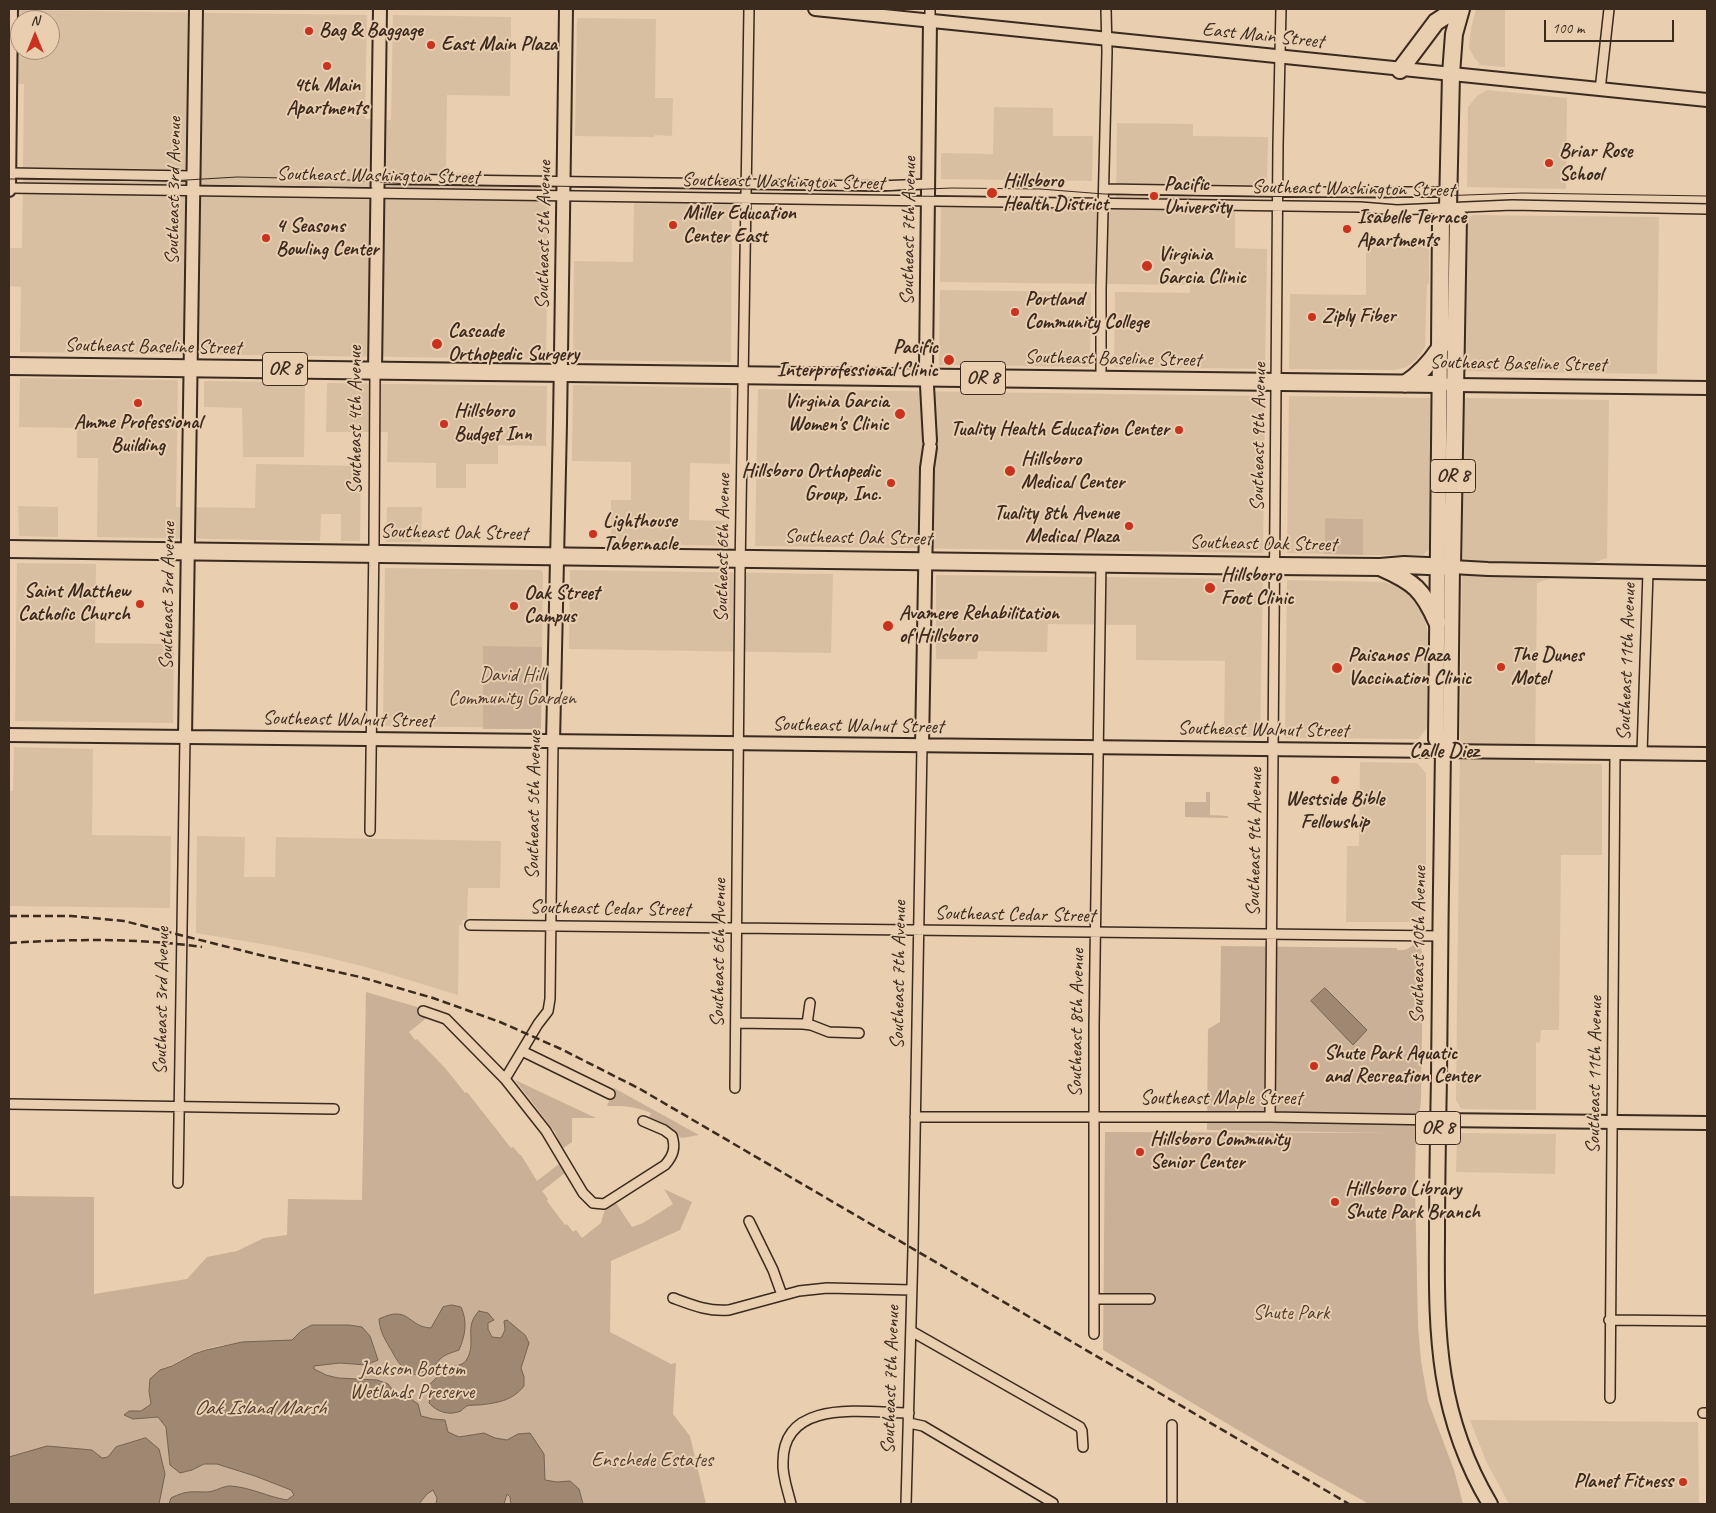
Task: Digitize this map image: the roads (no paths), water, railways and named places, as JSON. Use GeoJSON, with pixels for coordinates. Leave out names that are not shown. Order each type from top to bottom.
{"type":"FeatureCollection","features":[{"type":"Feature","properties":{"kind":"highway"},"geometry":{"type":"LineString","coordinates":[[1400,70],[1436,22],[1456,9]]}},
{"type":"Feature","properties":{"kind":"highway","name":"Southeast 10th Avenue"},"geometry":{"type":"LineString","coordinates":[[1440,348],[1441,217],[1448,208],[1451,74],[1454,34],[1460,9]]}},
{"type":"Feature","properties":{"kind":"highway","name":"Southeast 10th Avenue"},"geometry":{"type":"LineString","coordinates":[[1445,566],[1448,384],[1458,216],[1448,208]]}},
{"type":"Feature","properties":{"kind":"highway"},"geometry":{"type":"LineString","coordinates":[[1405,384],[1426,368],[1440,348]]}},
{"type":"Feature","properties":{"kind":"highway","name":"Southeast Baseline Street"},"geometry":{"type":"LineString","coordinates":[[9,366],[1448,384]]}},
{"type":"Feature","properties":{"kind":"highway","name":"Southeast Oak Street"},"geometry":{"type":"LineString","coordinates":[[9,549],[1101,562],[1275,566],[1445,566]]}},
{"type":"Feature","properties":{"kind":"highway","name":"OR 8"},"geometry":{"type":"LineString","coordinates":[[1380,567],[1413,584],[1428,602],[1437,622]]}},
{"type":"Feature","properties":{"kind":"main road","name":"Southeast 10th Avenue"},"geometry":{"type":"LineString","coordinates":[[1440,348],[1448,384]]}},
{"type":"Feature","properties":{"kind":"main road","name":"Southeast 10th Avenue"},"geometry":{"type":"LineString","coordinates":[[1445,566],[1437,622],[1436,739],[1443,751],[1437,1320],[1442,1372],[1452,1417],[1469,1464],[1490,1504]]}},
{"type":"Feature","properties":{"kind":"main road","name":"Southeast 10th Avenue"},"geometry":{"type":"LineString","coordinates":[[1443,751],[1450,740],[1445,566]]}},
{"type":"Feature","properties":{"kind":"street"},"geometry":{"type":"LineString","coordinates":[[9,189],[12,9]]}},
{"type":"Feature","properties":{"kind":"street","name":"Southeast 3rd Avenue"},"geometry":{"type":"LineString","coordinates":[[178,1183],[196,9]]}},
{"type":"Feature","properties":{"kind":"street","name":"Southeast 4th Avenue"},"geometry":{"type":"LineString","coordinates":[[370,831],[380,9]]}},
{"type":"Feature","properties":{"kind":"street","name":"Southeast 5th Avenue"},"geometry":{"type":"LineString","coordinates":[[505,1079],[538,1024],[548,1011],[550,999],[566,9]]}},
{"type":"Feature","properties":{"kind":"street","name":"Southeast 6th Avenue"},"geometry":{"type":"LineString","coordinates":[[734,1088],[745,184],[749,9]]}},
{"type":"Feature","properties":{"kind":"street","name":"East Main Street"},"geometry":{"type":"LineString","coordinates":[[815,9],[930,14],[1106,39],[1707,100]]}},
{"type":"Feature","properties":{"kind":"street"},"geometry":{"type":"LineString","coordinates":[[1101,380],[1106,9]]}},
{"type":"Feature","properties":{"kind":"street","name":"Southeast 9th Avenue"},"geometry":{"type":"LineString","coordinates":[[1270,1117],[1281,9]]}},
{"type":"Feature","properties":{"kind":"street"},"geometry":{"type":"LineString","coordinates":[[1600,90],[1609,9]]}},
{"type":"Feature","properties":{"kind":"street","name":"Southeast 7th Avenue"},"geometry":{"type":"LineString","coordinates":[[906,1504],[919,931],[926,468],[930,444],[927,378],[930,14]]}},
{"type":"Feature","properties":{"kind":"street"},"geometry":{"type":"LineString","coordinates":[[9,173],[193,176]]}},
{"type":"Feature","properties":{"kind":"street","name":"Southeast Washington Street"},"geometry":{"type":"LineString","coordinates":[[378,179],[879,186],[928,184]]}},
{"type":"Feature","properties":{"kind":"street","name":"Southeast Washington Street"},"geometry":{"type":"LineString","coordinates":[[9,189],[1360,207],[1398,210],[1512,205],[1707,209]]}},
{"type":"Feature","properties":{"kind":"street","name":"Southeast Washington Street"},"geometry":{"type":"LineString","coordinates":[[1104,189],[1448,192]]}},
{"type":"Feature","properties":{"kind":"street","name":"Southeast Baseline Street"},"geometry":{"type":"LineString","coordinates":[[1448,384],[1707,388]]}},
{"type":"Feature","properties":{"kind":"street","name":"Southeast 8th Avenue"},"geometry":{"type":"LineString","coordinates":[[1094,1334],[1094,1117],[1101,562]]}},
{"type":"Feature","properties":{"kind":"street","name":"Southeast Oak Street"},"geometry":{"type":"LineString","coordinates":[[1445,566],[1488,570],[1707,573]]}},
{"type":"Feature","properties":{"kind":"street","name":"Southeast 11th Avenue"},"geometry":{"type":"LineString","coordinates":[[1642,753],[1648,572]]}},
{"type":"Feature","properties":{"kind":"street","name":"Southeast Walnut Street"},"geometry":{"type":"LineString","coordinates":[[9,735],[1707,754]]}},
{"type":"Feature","properties":{"kind":"street","name":"Southeast 11th Avenue"},"geometry":{"type":"LineString","coordinates":[[1610,1398],[1609,1320],[1615,753]]}},
{"type":"Feature","properties":{"kind":"street","name":"Southeast Cedar Street"},"geometry":{"type":"LineString","coordinates":[[470,925],[1441,936]]}},
{"type":"Feature","properties":{"kind":"street"},"geometry":{"type":"LineString","coordinates":[[806,1024],[810,1003]]}},
{"type":"Feature","properties":{"kind":"street"},"geometry":{"type":"LineString","coordinates":[[424,1011],[446,1019],[505,1079],[546,1131],[584,1193],[593,1203],[604,1204],[665,1165],[671,1159],[674,1153],[672,1136],[664,1130],[643,1121]]}},
{"type":"Feature","properties":{"kind":"street"},"geometry":{"type":"LineString","coordinates":[[736,1023],[806,1024],[833,1033],[859,1033]]}},
{"type":"Feature","properties":{"kind":"street"},"geometry":{"type":"LineString","coordinates":[[522,1052],[610,1094]]}},
{"type":"Feature","properties":{"kind":"street"},"geometry":{"type":"LineString","coordinates":[[9,1104],[334,1109]]}},
{"type":"Feature","properties":{"kind":"street","name":"Southeast Maple Street"},"geometry":{"type":"LineString","coordinates":[[915,1117],[1270,1117],[1707,1123]]}},
{"type":"Feature","properties":{"kind":"street"},"geometry":{"type":"LineString","coordinates":[[749,1221],[774,1270],[782,1295]]}},
{"type":"Feature","properties":{"kind":"street"},"geometry":{"type":"LineString","coordinates":[[673,1298],[708,1310],[719,1311],[799,1291],[827,1288],[912,1290]]}},
{"type":"Feature","properties":{"kind":"street"},"geometry":{"type":"LineString","coordinates":[[1094,1299],[1150,1299]]}},
{"type":"Feature","properties":{"kind":"street"},"geometry":{"type":"LineString","coordinates":[[1609,1320],[1707,1321]]}},
{"type":"Feature","properties":{"kind":"street"},"geometry":{"type":"LineString","coordinates":[[911,1331],[1080,1427],[1083,1447]]}},
{"type":"Feature","properties":{"kind":"street"},"geometry":{"type":"LineString","coordinates":[[791,1504],[782,1462],[788,1441],[799,1424],[815,1415],[831,1412],[909,1413]]}},
{"type":"Feature","properties":{"kind":"street"},"geometry":{"type":"LineString","coordinates":[[909,1423],[923,1426],[1053,1503]]}},
{"type":"Feature","properties":{"kind":"street"},"geometry":{"type":"LineString","coordinates":[[1172,1425],[1172,1504]]}},
{"type":"Feature","properties":{"kind":"water"},"geometry":{"type":"Polygon","coordinates":[[[1325,988],[1367,1030],[1353,1045],[1311,1001],[1325,988]]]}},
{"type":"Feature","properties":{"kind":"water"},"geometry":{"type":"Polygon","coordinates":[[[452,1305],[461,1307],[465,1324],[459,1350],[442,1357],[425,1374],[419,1375],[409,1372],[400,1365],[386,1342],[379,1319],[389,1315],[403,1315],[423,1327],[431,1328],[443,1307],[452,1305]]]}},
{"type":"Feature","properties":{"kind":"water"},"geometry":{"type":"Polygon","coordinates":[[[479,1311],[488,1313],[494,1320],[488,1323],[488,1329],[492,1337],[501,1338],[505,1330],[504,1321],[507,1320],[525,1335],[529,1343],[521,1368],[524,1386],[514,1395],[504,1400],[468,1406],[457,1412],[439,1411],[429,1403],[431,1394],[429,1385],[445,1371],[466,1361],[471,1347],[472,1323],[479,1311]]]}},
{"type":"Feature","properties":{"kind":"water","name":"Oak Island Marsh"},"geometry":{"type":"Polygon","coordinates":[[[312,1325],[362,1327],[370,1336],[378,1360],[366,1365],[340,1363],[314,1366],[314,1369],[338,1378],[377,1380],[388,1384],[396,1394],[408,1397],[418,1404],[421,1416],[445,1420],[448,1432],[459,1437],[484,1433],[495,1438],[507,1440],[518,1434],[530,1433],[544,1454],[545,1480],[557,1482],[570,1481],[579,1489],[583,1504],[511,1504],[510,1497],[507,1494],[504,1504],[436,1504],[437,1498],[433,1490],[419,1504],[169,1504],[171,1498],[181,1494],[208,1492],[230,1486],[245,1488],[287,1500],[294,1495],[291,1490],[217,1464],[204,1464],[180,1473],[170,1465],[166,1427],[158,1417],[133,1419],[124,1415],[129,1411],[141,1411],[151,1404],[150,1379],[160,1370],[206,1350],[242,1342],[292,1340],[301,1331],[312,1325]]]}},
{"type":"Feature","properties":{"kind":"water"},"geometry":{"type":"Polygon","coordinates":[[[146,1438],[159,1449],[165,1474],[159,1504],[9,1504],[9,1457],[47,1446],[92,1450],[102,1458],[108,1457],[116,1447],[146,1438]]]}},
{"type":"Feature","properties":{"kind":"tram line"},"geometry":{"type":"LineString","coordinates":[[9,179],[170,181],[237,177],[334,179],[409,184],[879,191],[952,188],[1040,189],[1104,194],[1383,198],[1522,193],[1707,196]]}},
{"type":"Feature","properties":{"kind":"tram line"},"geometry":{"type":"LineString","coordinates":[[200,186],[372,188]]}},
{"type":"Feature","properties":{"kind":"tram line"},"geometry":{"type":"LineString","coordinates":[[905,196],[1075,198]]}},
{"type":"Feature","properties":{"kind":"railway"},"geometry":{"type":"LineString","coordinates":[[9,916],[71,916],[124,921],[264,956],[360,977],[433,998],[500,1022],[561,1049],[640,1089],[1349,1504]]}},
{"type":"Feature","properties":{"kind":"railway"},"geometry":{"type":"LineString","coordinates":[[9,943],[106,940],[202,947]]}},
{"type":"Feature","properties":{"kind":"place","name":"Bag & Baggage"},"geometry":{"type":"Point","coordinates":[309,31]}},
{"type":"Feature","properties":{"kind":"place","name":"East Main Plaza"},"geometry":{"type":"Point","coordinates":[431,45]}},
{"type":"Feature","properties":{"kind":"place","name":"4th Main Apartments"},"geometry":{"type":"Point","coordinates":[327,66]}},
{"type":"Feature","properties":{"kind":"place","name":"Briar Rose School"},"geometry":{"type":"Point","coordinates":[1549,163]}},
{"type":"Feature","properties":{"kind":"place","name":"Hillsboro Health District"},"geometry":{"type":"Point","coordinates":[992,193]}},
{"type":"Feature","properties":{"kind":"place","name":"Pacific University"},"geometry":{"type":"Point","coordinates":[1154,196]}},
{"type":"Feature","properties":{"kind":"place","name":"Miller Education Center East"},"geometry":{"type":"Point","coordinates":[673,225]}},
{"type":"Feature","properties":{"kind":"place","name":"Isabelle Terrace Apartments"},"geometry":{"type":"Point","coordinates":[1347,229]}},
{"type":"Feature","properties":{"kind":"place","name":"4 Seasons Bowling Center"},"geometry":{"type":"Point","coordinates":[266,238]}},
{"type":"Feature","properties":{"kind":"place","name":"Virginia Garcia Clinic"},"geometry":{"type":"Point","coordinates":[1147,266]}},
{"type":"Feature","properties":{"kind":"place","name":"Portland Community College"},"geometry":{"type":"Point","coordinates":[1015,312]}},
{"type":"Feature","properties":{"kind":"place","name":"Ziply Fiber"},"geometry":{"type":"Point","coordinates":[1312,317]}},
{"type":"Feature","properties":{"kind":"place","name":"Cascade Orthopedic Surgery"},"geometry":{"type":"Point","coordinates":[437,344]}},
{"type":"Feature","properties":{"kind":"place","name":"Pacific Interprofessional Clinic"},"geometry":{"type":"Point","coordinates":[949,360]}},
{"type":"Feature","properties":{"kind":"place","name":"Amme Professional Building"},"geometry":{"type":"Point","coordinates":[138,403]}},
{"type":"Feature","properties":{"kind":"place","name":"Virginia Garcia Women's Clinic"},"geometry":{"type":"Point","coordinates":[900,414]}},
{"type":"Feature","properties":{"kind":"place","name":"Hillsboro Budget Inn"},"geometry":{"type":"Point","coordinates":[444,424]}},
{"type":"Feature","properties":{"kind":"place","name":"Tuality Health Education Center"},"geometry":{"type":"Point","coordinates":[1179,430]}},
{"type":"Feature","properties":{"kind":"place","name":"Hillsboro Medical Center"},"geometry":{"type":"Point","coordinates":[1010,471]}},
{"type":"Feature","properties":{"kind":"place","name":"Hillsboro Orthopedic Group, Inc."},"geometry":{"type":"Point","coordinates":[891,483]}},
{"type":"Feature","properties":{"kind":"place","name":"Tuality 8th Avenue Medical Plaza"},"geometry":{"type":"Point","coordinates":[1129,526]}},
{"type":"Feature","properties":{"kind":"place","name":"Lighthouse Tabernacle"},"geometry":{"type":"Point","coordinates":[593,534]}},
{"type":"Feature","properties":{"kind":"place","name":"Hillsboro Foot Clinic"},"geometry":{"type":"Point","coordinates":[1210,588]}},
{"type":"Feature","properties":{"kind":"place","name":"Saint Matthew Catholic Church"},"geometry":{"type":"Point","coordinates":[140,604]}},
{"type":"Feature","properties":{"kind":"place","name":"Oak Street Campus"},"geometry":{"type":"Point","coordinates":[514,606]}},
{"type":"Feature","properties":{"kind":"place","name":"Avamere Rehabilitation of Hillsboro"},"geometry":{"type":"Point","coordinates":[888,626]}},
{"type":"Feature","properties":{"kind":"place","name":"The Dunes Motel"},"geometry":{"type":"Point","coordinates":[1501,667]}},
{"type":"Feature","properties":{"kind":"place","name":"Paisanos Plaza Vaccination Clinic"},"geometry":{"type":"Point","coordinates":[1337,668]}},
{"type":"Feature","properties":{"kind":"place","name":"Westside Bible Fellowship"},"geometry":{"type":"Point","coordinates":[1335,780]}},
{"type":"Feature","properties":{"kind":"place","name":"Shute Park Aquatic and Recreation Center"},"geometry":{"type":"Point","coordinates":[1314,1066]}},
{"type":"Feature","properties":{"kind":"place","name":"Hillsboro Community Senior Center"},"geometry":{"type":"Point","coordinates":[1140,1152]}},
{"type":"Feature","properties":{"kind":"place","name":"Hillsboro Library Shute Park Branch"},"geometry":{"type":"Point","coordinates":[1335,1202]}},
{"type":"Feature","properties":{"kind":"place","name":"Planet Fitness"},"geometry":{"type":"Point","coordinates":[1683,1482]}},
{"type":"Feature","properties":{"kind":"district","name":"Calle Diez"},"geometry":{"type":"Point","coordinates":[1444,751]}},
{"type":"Feature","properties":{"kind":"park label","name":"David Hill Community Garden"},"geometry":{"type":"Point","coordinates":[512,688]}},
{"type":"Feature","properties":{"kind":"park label","name":"Shute Park"},"geometry":{"type":"Point","coordinates":[1291,1314]}},
{"type":"Feature","properties":{"kind":"park label","name":"Jackson Bottom Wetlands Preserve"},"geometry":{"type":"Point","coordinates":[412,1382]}},
{"type":"Feature","properties":{"kind":"park label","name":"Enschede Estates"},"geometry":{"type":"Point","coordinates":[652,1461]}}]}
